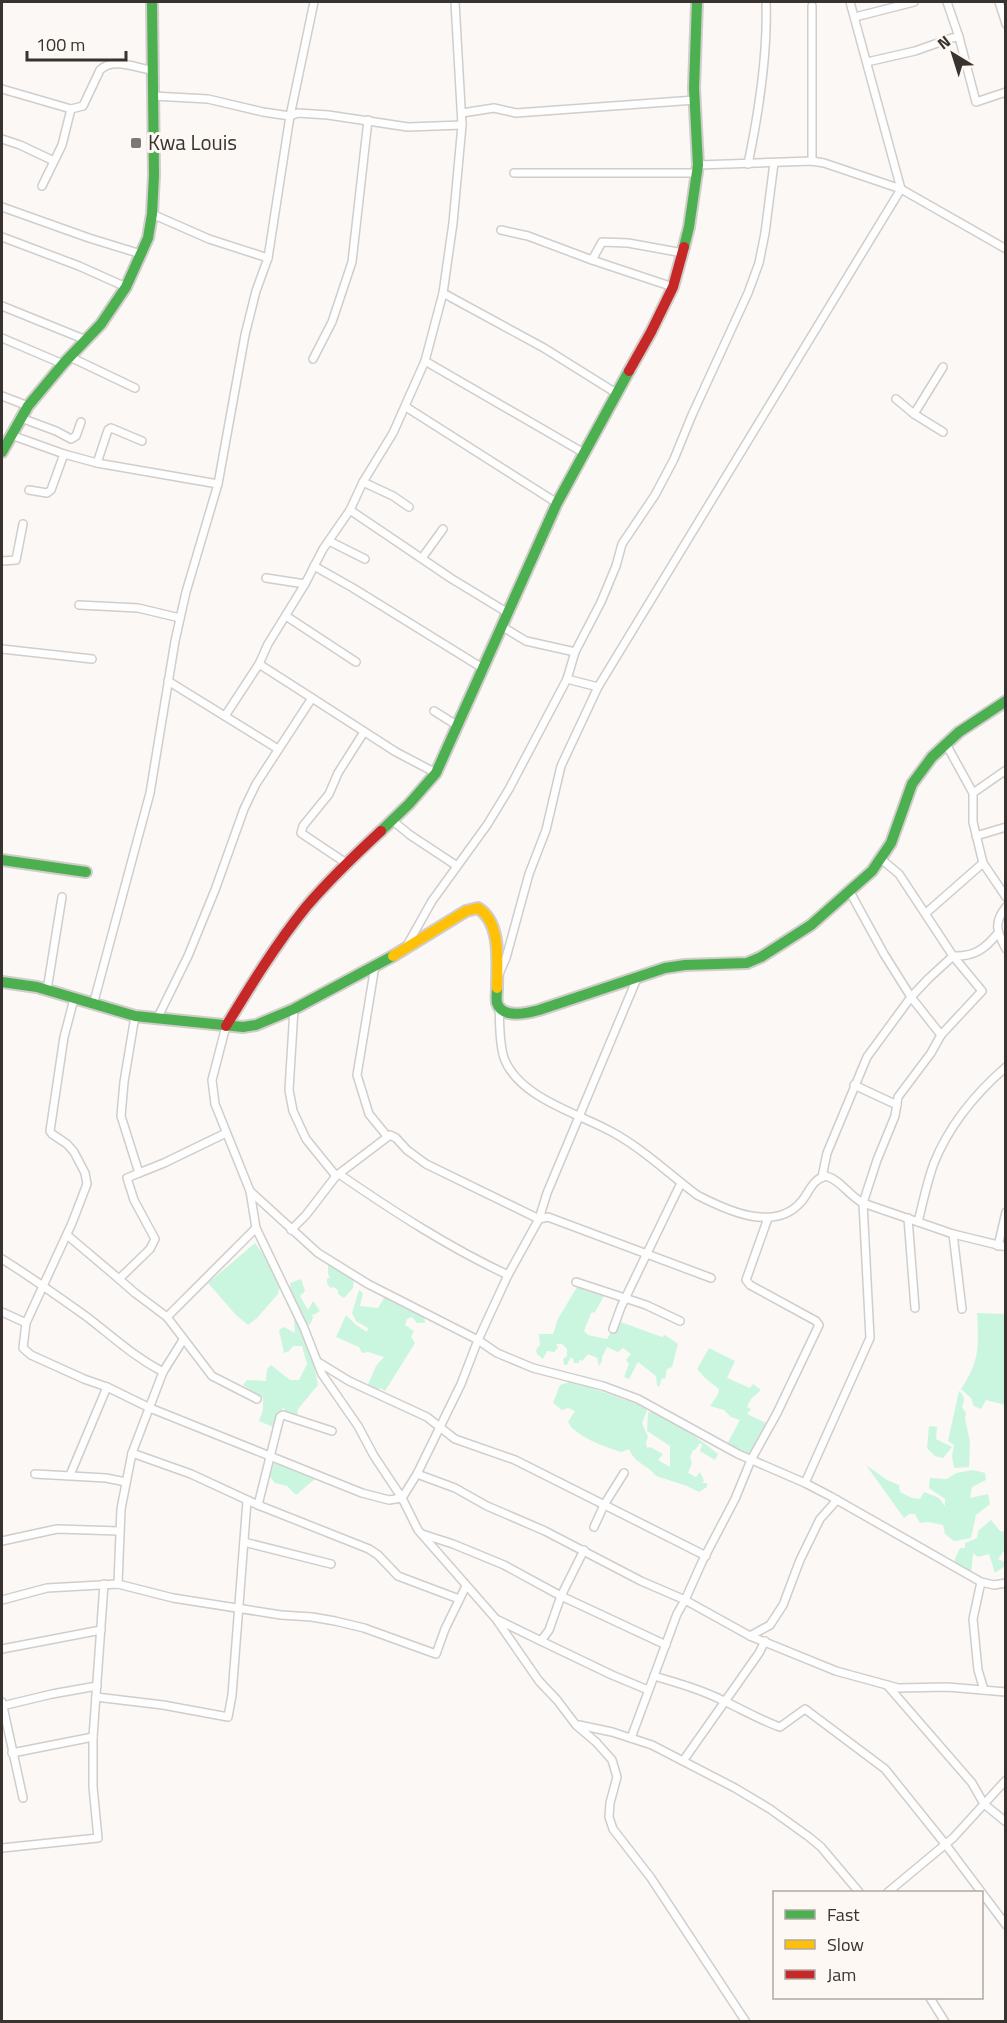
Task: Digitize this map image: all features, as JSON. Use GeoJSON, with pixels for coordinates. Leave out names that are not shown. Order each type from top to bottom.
{"type":"FeatureCollection","features":[{"type":"Feature","properties":{"kind":"main road"},"geometry":{"type":"LineString","coordinates":[[2,452],[28,406],[101,324],[126,287],[148,238],[152,214],[152,2]]}},
{"type":"Feature","properties":{"kind":"main road"},"geometry":{"type":"LineString","coordinates":[[226,1026],[277,943],[319,892],[346,863],[393,821],[436,772],[503,627],[557,502],[651,332],[673,287],[683,253],[698,169],[695,100],[697,2]]}},
{"type":"Feature","properties":{"kind":"main road"},"geometry":{"type":"LineString","coordinates":[[2,982],[46,990],[135,1016],[226,1026],[256,1025],[294,1009],[403,951],[466,910],[481,909],[490,918],[493,926],[498,976],[496,1000],[499,1008],[508,1013],[519,1014],[539,1010],[638,976],[675,967],[732,965],[754,960],[804,930],[872,872],[891,843],[912,784],[932,757],[959,732],[1005,701]]}},
{"type":"Feature","properties":{"kind":"main road"},"geometry":{"type":"LineString","coordinates":[[2,860],[86,872]]}},
{"type":"Feature","properties":{"kind":"street"},"geometry":{"type":"LineString","coordinates":[[93,1005],[150,793],[180,618],[218,484],[245,335],[256,291],[268,258],[290,116],[314,2]]}},
{"type":"Feature","properties":{"kind":"street"},"geometry":{"type":"LineString","coordinates":[[225,716],[259,664],[268,644],[350,510],[363,482],[393,433],[425,361],[443,293],[453,223],[462,126],[455,2]]}},
{"type":"Feature","properties":{"kind":"street"},"geometry":{"type":"LineString","coordinates":[[748,164],[754,135],[764,51],[766,2]]}},
{"type":"Feature","properties":{"kind":"street"},"geometry":{"type":"LineString","coordinates":[[498,976],[506,958],[529,874],[546,830],[561,766],[598,687],[901,189],[850,2]]}},
{"type":"Feature","properties":{"kind":"street"},"geometry":{"type":"LineString","coordinates":[[855,17],[914,2]]}},
{"type":"Feature","properties":{"kind":"street"},"geometry":{"type":"LineString","coordinates":[[947,2],[976,102],[1005,92]]}},
{"type":"Feature","properties":{"kind":"street"},"geometry":{"type":"LineString","coordinates":[[999,2],[1005,24]]}},
{"type":"Feature","properties":{"kind":"street"},"geometry":{"type":"LineString","coordinates":[[812,6],[812,161]]}},
{"type":"Feature","properties":{"kind":"street"},"geometry":{"type":"LineString","coordinates":[[867,62],[915,51],[959,37]]}},
{"type":"Feature","properties":{"kind":"street"},"geometry":{"type":"LineString","coordinates":[[2,89],[71,109],[83,106],[104,66],[114,63],[152,70]]}},
{"type":"Feature","properties":{"kind":"street"},"geometry":{"type":"LineString","coordinates":[[153,96],[208,99],[290,116],[298,113],[328,115],[408,127],[462,126]]}},
{"type":"Feature","properties":{"kind":"street"},"geometry":{"type":"LineString","coordinates":[[462,113],[494,108],[516,113],[695,100]]}},
{"type":"Feature","properties":{"kind":"street"},"geometry":{"type":"LineString","coordinates":[[42,186],[62,145],[71,109]]}},
{"type":"Feature","properties":{"kind":"street"},"geometry":{"type":"LineString","coordinates":[[313,359],[332,322],[352,262],[368,120]]}},
{"type":"Feature","properties":{"kind":"street"},"geometry":{"type":"LineString","coordinates":[[2,139],[54,161]]}},
{"type":"Feature","properties":{"kind":"street"},"geometry":{"type":"LineString","coordinates":[[514,173],[698,169],[812,161],[901,189],[1005,249]]}},
{"type":"Feature","properties":{"kind":"street"},"geometry":{"type":"LineString","coordinates":[[403,951],[432,901],[487,825],[509,789],[567,679],[575,652],[602,602],[622,544],[655,495],[674,459],[759,264],[774,163]]}},
{"type":"Feature","properties":{"kind":"street"},"geometry":{"type":"LineString","coordinates":[[2,207],[141,254]]}},
{"type":"Feature","properties":{"kind":"street"},"geometry":{"type":"LineString","coordinates":[[152,214],[209,239],[268,258]]}},
{"type":"Feature","properties":{"kind":"street"},"geometry":{"type":"LineString","coordinates":[[501,230],[528,236],[673,287]]}},
{"type":"Feature","properties":{"kind":"street"},"geometry":{"type":"LineString","coordinates":[[2,237],[126,287]]}},
{"type":"Feature","properties":{"kind":"street"},"geometry":{"type":"LineString","coordinates":[[592,260],[602,242],[628,243],[683,253]]}},
{"type":"Feature","properties":{"kind":"street"},"geometry":{"type":"LineString","coordinates":[[443,293],[544,348],[616,393]]}},
{"type":"Feature","properties":{"kind":"street"},"geometry":{"type":"LineString","coordinates":[[2,306],[86,339]]}},
{"type":"Feature","properties":{"kind":"street"},"geometry":{"type":"LineString","coordinates":[[2,338],[135,388]]}},
{"type":"Feature","properties":{"kind":"street"},"geometry":{"type":"LineString","coordinates":[[425,361],[584,453]]}},
{"type":"Feature","properties":{"kind":"street"},"geometry":{"type":"LineString","coordinates":[[914,414],[943,367]]}},
{"type":"Feature","properties":{"kind":"street"},"geometry":{"type":"LineString","coordinates":[[2,396],[28,406]]}},
{"type":"Feature","properties":{"kind":"street"},"geometry":{"type":"LineString","coordinates":[[896,399],[914,414],[943,432]]}},
{"type":"Feature","properties":{"kind":"street"},"geometry":{"type":"LineString","coordinates":[[406,407],[557,502]]}},
{"type":"Feature","properties":{"kind":"street"},"geometry":{"type":"LineString","coordinates":[[21,418],[71,439],[76,436],[81,422]]}},
{"type":"Feature","properties":{"kind":"street"},"geometry":{"type":"LineString","coordinates":[[97,463],[108,430],[111,428],[142,441]]}},
{"type":"Feature","properties":{"kind":"street"},"geometry":{"type":"LineString","coordinates":[[11,435],[97,463],[218,484]]}},
{"type":"Feature","properties":{"kind":"street"},"geometry":{"type":"LineString","coordinates":[[29,490],[47,493],[51,490],[64,454]]}},
{"type":"Feature","properties":{"kind":"street"},"geometry":{"type":"LineString","coordinates":[[363,482],[393,496],[409,507]]}},
{"type":"Feature","properties":{"kind":"street"},"geometry":{"type":"LineString","coordinates":[[350,510],[508,613]]}},
{"type":"Feature","properties":{"kind":"street"},"geometry":{"type":"LineString","coordinates":[[2,561],[16,560],[23,524]]}},
{"type":"Feature","properties":{"kind":"street"},"geometry":{"type":"LineString","coordinates":[[422,558],[443,529]]}},
{"type":"Feature","properties":{"kind":"street"},"geometry":{"type":"LineString","coordinates":[[329,541],[365,559]]}},
{"type":"Feature","properties":{"kind":"street"},"geometry":{"type":"LineString","coordinates":[[315,566],[484,669]]}},
{"type":"Feature","properties":{"kind":"street"},"geometry":{"type":"LineString","coordinates":[[266,578],[305,584]]}},
{"type":"Feature","properties":{"kind":"street"},"geometry":{"type":"LineString","coordinates":[[79,605],[138,608],[180,618]]}},
{"type":"Feature","properties":{"kind":"street"},"geometry":{"type":"LineString","coordinates":[[286,616],[356,662]]}},
{"type":"Feature","properties":{"kind":"street"},"geometry":{"type":"LineString","coordinates":[[503,627],[526,641],[575,652]]}},
{"type":"Feature","properties":{"kind":"street"},"geometry":{"type":"LineString","coordinates":[[2,649],[92,659]]}},
{"type":"Feature","properties":{"kind":"street"},"geometry":{"type":"LineString","coordinates":[[259,664],[396,752],[436,772]]}},
{"type":"Feature","properties":{"kind":"street"},"geometry":{"type":"LineString","coordinates":[[567,679],[598,687]]}},
{"type":"Feature","properties":{"kind":"street"},"geometry":{"type":"LineString","coordinates":[[168,681],[278,749]]}},
{"type":"Feature","properties":{"kind":"street"},"geometry":{"type":"LineString","coordinates":[[157,1019],[188,956],[244,809],[256,784],[312,698]]}},
{"type":"Feature","properties":{"kind":"street"},"geometry":{"type":"LineString","coordinates":[[434,711],[458,726]]}},
{"type":"Feature","properties":{"kind":"street"},"geometry":{"type":"LineString","coordinates":[[346,863],[301,833],[303,826],[329,794],[338,772],[364,732]]}},
{"type":"Feature","properties":{"kind":"street"},"geometry":{"type":"LineString","coordinates":[[946,744],[973,793],[973,822],[983,863],[1005,897]]}},
{"type":"Feature","properties":{"kind":"street"},"geometry":{"type":"LineString","coordinates":[[973,793],[1005,770]]}},
{"type":"Feature","properties":{"kind":"street"},"geometry":{"type":"LineString","coordinates":[[393,821],[457,866]]}},
{"type":"Feature","properties":{"kind":"street"},"geometry":{"type":"LineString","coordinates":[[976,836],[1005,827]]}},
{"type":"Feature","properties":{"kind":"street"},"geometry":{"type":"LineString","coordinates":[[806,1482],[870,1338],[863,1203],[895,1116],[898,1098],[931,1053],[941,1035],[981,991],[953,956],[899,874],[880,860]]}},
{"type":"Feature","properties":{"kind":"street"},"geometry":{"type":"LineString","coordinates":[[926,913],[983,863]]}},
{"type":"Feature","properties":{"kind":"street"},"geometry":{"type":"LineString","coordinates":[[850,892],[911,998],[941,1035]]}},
{"type":"Feature","properties":{"kind":"street"},"geometry":{"type":"LineString","coordinates":[[46,990],[62,897]]}},
{"type":"Feature","properties":{"kind":"street"},"geometry":{"type":"LineString","coordinates":[[1005,907],[998,916],[998,933],[1005,949]]}},
{"type":"Feature","properties":{"kind":"street"},"geometry":{"type":"LineString","coordinates":[[822,1177],[827,1153],[867,1057],[928,979],[953,956],[965,957],[976,954],[990,944],[998,933]]}},
{"type":"Feature","properties":{"kind":"street"},"geometry":{"type":"LineString","coordinates":[[375,966],[357,1074],[369,1114],[387,1136]]}},
{"type":"Feature","properties":{"kind":"street"},"geometry":{"type":"LineString","coordinates":[[74,999],[64,1037],[50,1131],[68,1144],[74,1152],[86,1178],[86,1190],[26,1323],[23,1347],[27,1353],[150,1408],[362,1493],[389,1500],[402,1498],[417,1474],[461,1384],[478,1340],[508,1275],[539,1220],[547,1193],[638,976]]}},
{"type":"Feature","properties":{"kind":"street"},"geometry":{"type":"LineString","coordinates":[[499,1008],[501,1047],[508,1066],[526,1085],[538,1095],[578,1117],[612,1132],[697,1195],[718,1205],[740,1213],[768,1218],[777,1217],[793,1210],[817,1179],[830,1177],[852,1197],[863,1203],[952,1234],[1002,1247],[1005,1212]]}},
{"type":"Feature","properties":{"kind":"street"},"geometry":{"type":"LineString","coordinates":[[294,1009],[289,1090],[293,1111],[306,1139],[337,1175],[412,1223],[479,1262],[508,1275]]}},
{"type":"Feature","properties":{"kind":"street"},"geometry":{"type":"LineString","coordinates":[[135,1016],[121,1116],[139,1173]]}},
{"type":"Feature","properties":{"kind":"street"},"geometry":{"type":"LineString","coordinates":[[226,1026],[212,1080],[215,1104],[250,1191],[256,1228],[304,1328],[327,1383],[351,1415],[422,1534],[496,1619],[540,1681],[576,1725],[605,1752],[615,1768],[617,1777],[610,1803],[609,1817],[613,1830],[651,1878],[746,2022]]}},
{"type":"Feature","properties":{"kind":"street"},"geometry":{"type":"LineString","coordinates":[[918,1222],[935,1162],[955,1124],[1005,1066]]}},
{"type":"Feature","properties":{"kind":"street"},"geometry":{"type":"LineString","coordinates":[[854,1085],[897,1105]]}},
{"type":"Feature","properties":{"kind":"street"},"geometry":{"type":"LineString","coordinates":[[119,1278],[150,1249],[155,1239],[134,1200],[127,1178],[164,1164],[226,1133]]}},
{"type":"Feature","properties":{"kind":"street"},"geometry":{"type":"LineString","coordinates":[[291,1230],[306,1215],[337,1175],[387,1136],[394,1136],[407,1150],[426,1164],[539,1220],[548,1217],[711,1278]]}},
{"type":"Feature","properties":{"kind":"street"},"geometry":{"type":"LineString","coordinates":[[613,1329],[625,1298],[681,1183]]}},
{"type":"Feature","properties":{"kind":"street"},"geometry":{"type":"LineString","coordinates":[[250,1191],[318,1253],[368,1284],[478,1340],[497,1353],[533,1368],[603,1386],[638,1399],[710,1440],[751,1460],[806,1482],[981,1582],[994,1585],[1005,1583]]}},
{"type":"Feature","properties":{"kind":"street"},"geometry":{"type":"LineString","coordinates":[[631,1738],[677,1614],[735,1499],[751,1460],[782,1405],[819,1325],[816,1321],[750,1285],[746,1280],[768,1218]]}},
{"type":"Feature","properties":{"kind":"street"},"geometry":{"type":"LineString","coordinates":[[908,1218],[915,1308]]}},
{"type":"Feature","properties":{"kind":"street"},"geometry":{"type":"LineString","coordinates":[[167,1317],[256,1228]]}},
{"type":"Feature","properties":{"kind":"street"},"geometry":{"type":"LineString","coordinates":[[67,1234],[135,1293],[167,1317],[212,1376],[257,1399]]}},
{"type":"Feature","properties":{"kind":"street"},"geometry":{"type":"LineString","coordinates":[[952,1234],[962,1309]]}},
{"type":"Feature","properties":{"kind":"street"},"geometry":{"type":"LineString","coordinates":[[2,1259],[88,1318],[145,1363],[163,1372]]}},
{"type":"Feature","properties":{"kind":"street"},"geometry":{"type":"LineString","coordinates":[[576,1282],[646,1305],[680,1321]]}},
{"type":"Feature","properties":{"kind":"street"},"geometry":{"type":"LineString","coordinates":[[2,1312],[26,1323]]}},
{"type":"Feature","properties":{"kind":"street"},"geometry":{"type":"LineString","coordinates":[[118,1584],[119,1531],[132,1453],[163,1372],[183,1340]]}},
{"type":"Feature","properties":{"kind":"street"},"geometry":{"type":"LineString","coordinates":[[317,1362],[427,1417],[455,1439],[515,1460],[706,1556]]}},
{"type":"Feature","properties":{"kind":"street"},"geometry":{"type":"LineString","coordinates":[[70,1475],[107,1387]]}},
{"type":"Feature","properties":{"kind":"street"},"geometry":{"type":"LineString","coordinates":[[258,1505],[280,1417],[283,1415],[303,1420],[332,1431]]}},
{"type":"Feature","properties":{"kind":"street"},"geometry":{"type":"LineString","coordinates":[[132,1453],[191,1474],[247,1501],[369,1549],[398,1576],[459,1599]]}},
{"type":"Feature","properties":{"kind":"street"},"geometry":{"type":"LineString","coordinates":[[594,1527],[604,1505],[624,1473]]}},
{"type":"Feature","properties":{"kind":"street"},"geometry":{"type":"LineString","coordinates":[[35,1474],[106,1478],[126,1482]]}},
{"type":"Feature","properties":{"kind":"street"},"geometry":{"type":"LineString","coordinates":[[417,1474],[454,1488],[487,1506],[546,1531],[641,1581],[685,1600],[750,1636],[819,1665],[898,1688],[947,1687],[1005,1692]]}},
{"type":"Feature","properties":{"kind":"street"},"geometry":{"type":"LineString","coordinates":[[750,1636],[770,1625],[783,1605],[800,1560],[820,1519],[837,1500]]}},
{"type":"Feature","properties":{"kind":"street"},"geometry":{"type":"LineString","coordinates":[[96,1697],[228,1717],[232,1695],[247,1501]]}},
{"type":"Feature","properties":{"kind":"street"},"geometry":{"type":"LineString","coordinates":[[2,1541],[57,1529],[119,1531]]}},
{"type":"Feature","properties":{"kind":"street"},"geometry":{"type":"LineString","coordinates":[[422,1534],[504,1565],[561,1596],[666,1645]]}},
{"type":"Feature","properties":{"kind":"street"},"geometry":{"type":"LineString","coordinates":[[244,1542],[331,1564]]}},
{"type":"Feature","properties":{"kind":"street"},"geometry":{"type":"LineString","coordinates":[[542,1641],[584,1550]]}},
{"type":"Feature","properties":{"kind":"street"},"geometry":{"type":"LineString","coordinates":[[981,1582],[973,1619],[978,1670],[984,1690]]}},
{"type":"Feature","properties":{"kind":"street"},"geometry":{"type":"LineString","coordinates":[[2,1848],[98,1838],[93,1787],[93,1737],[104,1584]]}},
{"type":"Feature","properties":{"kind":"street"},"geometry":{"type":"LineString","coordinates":[[2,1600],[47,1588],[118,1584],[173,1598],[354,1625],[436,1654],[466,1586]]}},
{"type":"Feature","properties":{"kind":"street"},"geometry":{"type":"LineString","coordinates":[[496,1619],[612,1676],[648,1690]]}},
{"type":"Feature","properties":{"kind":"street"},"geometry":{"type":"LineString","coordinates":[[2,1649],[101,1630]]}},
{"type":"Feature","properties":{"kind":"street"},"geometry":{"type":"LineString","coordinates":[[682,1761],[765,1641]]}},
{"type":"Feature","properties":{"kind":"street"},"geometry":{"type":"LineString","coordinates":[[654,1676],[686,1685],[725,1701],[759,1720],[780,1726],[805,1709],[885,1769],[980,1891]]}},
{"type":"Feature","properties":{"kind":"street"},"geometry":{"type":"LineString","coordinates":[[887,1685],[972,1783],[984,1804],[1005,1822]]}},
{"type":"Feature","properties":{"kind":"street"},"geometry":{"type":"LineString","coordinates":[[23,1798],[2,1704],[98,1686]]}},
{"type":"Feature","properties":{"kind":"street"},"geometry":{"type":"LineString","coordinates":[[576,1725],[612,1732],[652,1745],[770,1809],[821,1847],[857,1891]]}},
{"type":"Feature","properties":{"kind":"street"},"geometry":{"type":"LineString","coordinates":[[12,1753],[93,1737]]}},
{"type":"Feature","properties":{"kind":"street"},"geometry":{"type":"LineString","coordinates":[[890,1891],[946,1845],[1005,1783]]}},
{"type":"Feature","properties":{"kind":"street"},"geometry":{"type":"LineString","coordinates":[[983,1895],[1005,1925]]}},
{"type":"Feature","properties":{"kind":"street"},"geometry":{"type":"LineString","coordinates":[[931,1999],[945,2022]]}},
{"type":"Feature","properties":{"kind":"green space"},"geometry":{"type":"Polygon","coordinates":[[[255,1243],[270,1264],[280,1286],[278,1294],[248,1325],[208,1283],[255,1243]]]}},
{"type":"Feature","properties":{"kind":"green space"},"geometry":{"type":"Polygon","coordinates":[[[328,1264],[354,1279],[353,1288],[344,1298],[338,1294],[338,1290],[330,1288],[327,1283],[330,1277],[328,1264]]]}},
{"type":"Feature","properties":{"kind":"green space"},"geometry":{"type":"Polygon","coordinates":[[[301,1279],[305,1291],[300,1296],[308,1310],[313,1301],[320,1311],[313,1315],[311,1313],[313,1317],[310,1325],[306,1323],[306,1318],[303,1320],[299,1317],[303,1314],[295,1304],[294,1297],[291,1296],[290,1283],[301,1279]]]}},
{"type":"Feature","properties":{"kind":"green space"},"geometry":{"type":"Polygon","coordinates":[[[577,1287],[602,1293],[604,1296],[595,1312],[591,1313],[584,1331],[588,1335],[607,1339],[618,1321],[662,1337],[665,1335],[678,1344],[672,1367],[667,1369],[665,1379],[662,1378],[659,1387],[656,1376],[638,1362],[629,1379],[624,1377],[629,1364],[626,1360],[631,1354],[623,1348],[618,1352],[607,1347],[599,1366],[597,1358],[588,1354],[582,1361],[579,1360],[579,1363],[574,1363],[573,1358],[570,1358],[567,1365],[564,1365],[563,1359],[567,1356],[567,1349],[562,1344],[556,1344],[558,1348],[554,1352],[547,1351],[543,1359],[537,1354],[536,1350],[540,1345],[539,1334],[553,1334],[558,1319],[577,1287]]]}},
{"type":"Feature","properties":{"kind":"green space"},"geometry":{"type":"Polygon","coordinates":[[[359,1290],[363,1293],[360,1306],[378,1308],[387,1293],[424,1315],[425,1323],[417,1323],[412,1317],[407,1319],[405,1325],[414,1331],[411,1337],[415,1343],[385,1391],[380,1388],[378,1391],[367,1387],[376,1366],[384,1357],[368,1352],[362,1353],[359,1347],[336,1337],[346,1315],[367,1332],[368,1328],[356,1321],[352,1313],[359,1290]]]}},
{"type":"Feature","properties":{"kind":"green space"},"geometry":{"type":"Polygon","coordinates":[[[977,1313],[1005,1314],[1005,1405],[986,1400],[981,1409],[974,1406],[971,1398],[961,1389],[972,1370],[977,1353],[977,1313]]]}},
{"type":"Feature","properties":{"kind":"green space"},"geometry":{"type":"Polygon","coordinates":[[[294,1319],[298,1319],[313,1358],[318,1385],[298,1409],[297,1417],[288,1415],[283,1407],[280,1418],[273,1427],[259,1421],[263,1410],[263,1398],[243,1385],[247,1380],[266,1381],[267,1369],[271,1365],[290,1380],[299,1380],[307,1364],[302,1346],[293,1346],[284,1353],[279,1330],[284,1327],[295,1333],[294,1319]]]}},
{"type":"Feature","properties":{"kind":"green space"},"geometry":{"type":"Polygon","coordinates":[[[709,1348],[735,1361],[727,1378],[750,1388],[753,1384],[760,1389],[751,1399],[747,1407],[751,1409],[747,1414],[768,1424],[758,1448],[746,1457],[725,1448],[740,1420],[731,1417],[724,1410],[710,1406],[719,1389],[697,1369],[709,1348]]]}},
{"type":"Feature","properties":{"kind":"green space"},"geometry":{"type":"Polygon","coordinates":[[[572,1381],[645,1407],[647,1411],[642,1423],[648,1437],[647,1448],[650,1447],[663,1454],[658,1460],[670,1467],[670,1446],[647,1431],[648,1413],[652,1410],[678,1425],[718,1454],[715,1460],[700,1451],[702,1445],[700,1443],[693,1450],[690,1458],[692,1463],[688,1473],[696,1477],[700,1472],[704,1481],[702,1483],[707,1483],[707,1487],[699,1492],[656,1476],[634,1458],[629,1449],[622,1452],[592,1441],[577,1432],[568,1422],[575,1411],[568,1408],[562,1410],[553,1403],[560,1385],[572,1381]]]}},
{"type":"Feature","properties":{"kind":"green space"},"geometry":{"type":"Polygon","coordinates":[[[959,1391],[964,1398],[962,1407],[966,1413],[965,1419],[970,1442],[969,1467],[954,1468],[952,1456],[954,1445],[948,1441],[959,1391]]]}},
{"type":"Feature","properties":{"kind":"green space"},"geometry":{"type":"Polygon","coordinates":[[[929,1426],[937,1427],[936,1439],[952,1447],[943,1458],[935,1456],[927,1448],[929,1426]]]}},
{"type":"Feature","properties":{"kind":"green space"},"geometry":{"type":"Polygon","coordinates":[[[274,1463],[316,1478],[296,1495],[287,1486],[275,1483],[270,1477],[274,1463]]]}},
{"type":"Feature","properties":{"kind":"green space"},"geometry":{"type":"Polygon","coordinates":[[[866,1465],[887,1480],[899,1485],[900,1492],[920,1499],[924,1492],[939,1498],[945,1506],[945,1499],[929,1488],[930,1478],[947,1479],[956,1473],[973,1470],[985,1473],[986,1480],[972,1487],[970,1498],[988,1494],[990,1504],[976,1515],[971,1538],[954,1541],[945,1534],[943,1525],[920,1523],[915,1514],[909,1514],[904,1518],[866,1465]]]}},
{"type":"Feature","properties":{"kind":"green space"},"geometry":{"type":"Polygon","coordinates":[[[991,1520],[1000,1531],[1005,1532],[1005,1549],[998,1559],[1005,1562],[1005,1566],[995,1573],[989,1554],[978,1557],[973,1553],[971,1576],[955,1564],[955,1559],[960,1548],[965,1548],[965,1543],[977,1538],[978,1531],[991,1520]]]}},
{"type":"Feature","properties":{"kind":"traffic: fast"},"geometry":{"type":"LineString","coordinates":[[2,452],[28,406],[101,324],[126,287],[148,238],[154,175],[152,2]]}},
{"type":"Feature","properties":{"kind":"traffic: fast"},"geometry":{"type":"LineString","coordinates":[[684,247],[698,165],[694,88],[697,2]]}},
{"type":"Feature","properties":{"kind":"traffic: fast"},"geometry":{"type":"LineString","coordinates":[[381,831],[436,773],[557,503],[629,371]]}},
{"type":"Feature","properties":{"kind":"traffic: fast"},"geometry":{"type":"LineString","coordinates":[[497,988],[497,1001],[500,1008],[510,1013],[522,1013],[539,1010],[665,968],[747,963],[761,957],[811,925],[872,871],[891,843],[912,784],[932,757],[959,732],[1006,701]]}},
{"type":"Feature","properties":{"kind":"traffic: fast"},"geometry":{"type":"LineString","coordinates":[[2,860],[86,872]]}},
{"type":"Feature","properties":{"kind":"traffic: fast"},"geometry":{"type":"LineString","coordinates":[[2,982],[37,987],[135,1016],[243,1027],[256,1025],[294,1009],[393,956]]}},
{"type":"Feature","properties":{"kind":"traffic: slow"},"geometry":{"type":"LineString","coordinates":[[393,956],[466,911],[478,908],[486,915],[495,933],[497,988]]}},
{"type":"Feature","properties":{"kind":"traffic: jam"},"geometry":{"type":"LineString","coordinates":[[629,371],[673,287],[684,247]]}},
{"type":"Feature","properties":{"kind":"traffic: jam"},"geometry":{"type":"LineString","coordinates":[[226,1026],[274,950],[306,907],[381,831]]}},
{"type":"Feature","properties":{"kind":"place","name":"Kwa Louis"},"geometry":{"type":"Point","coordinates":[136,143]}}]}
